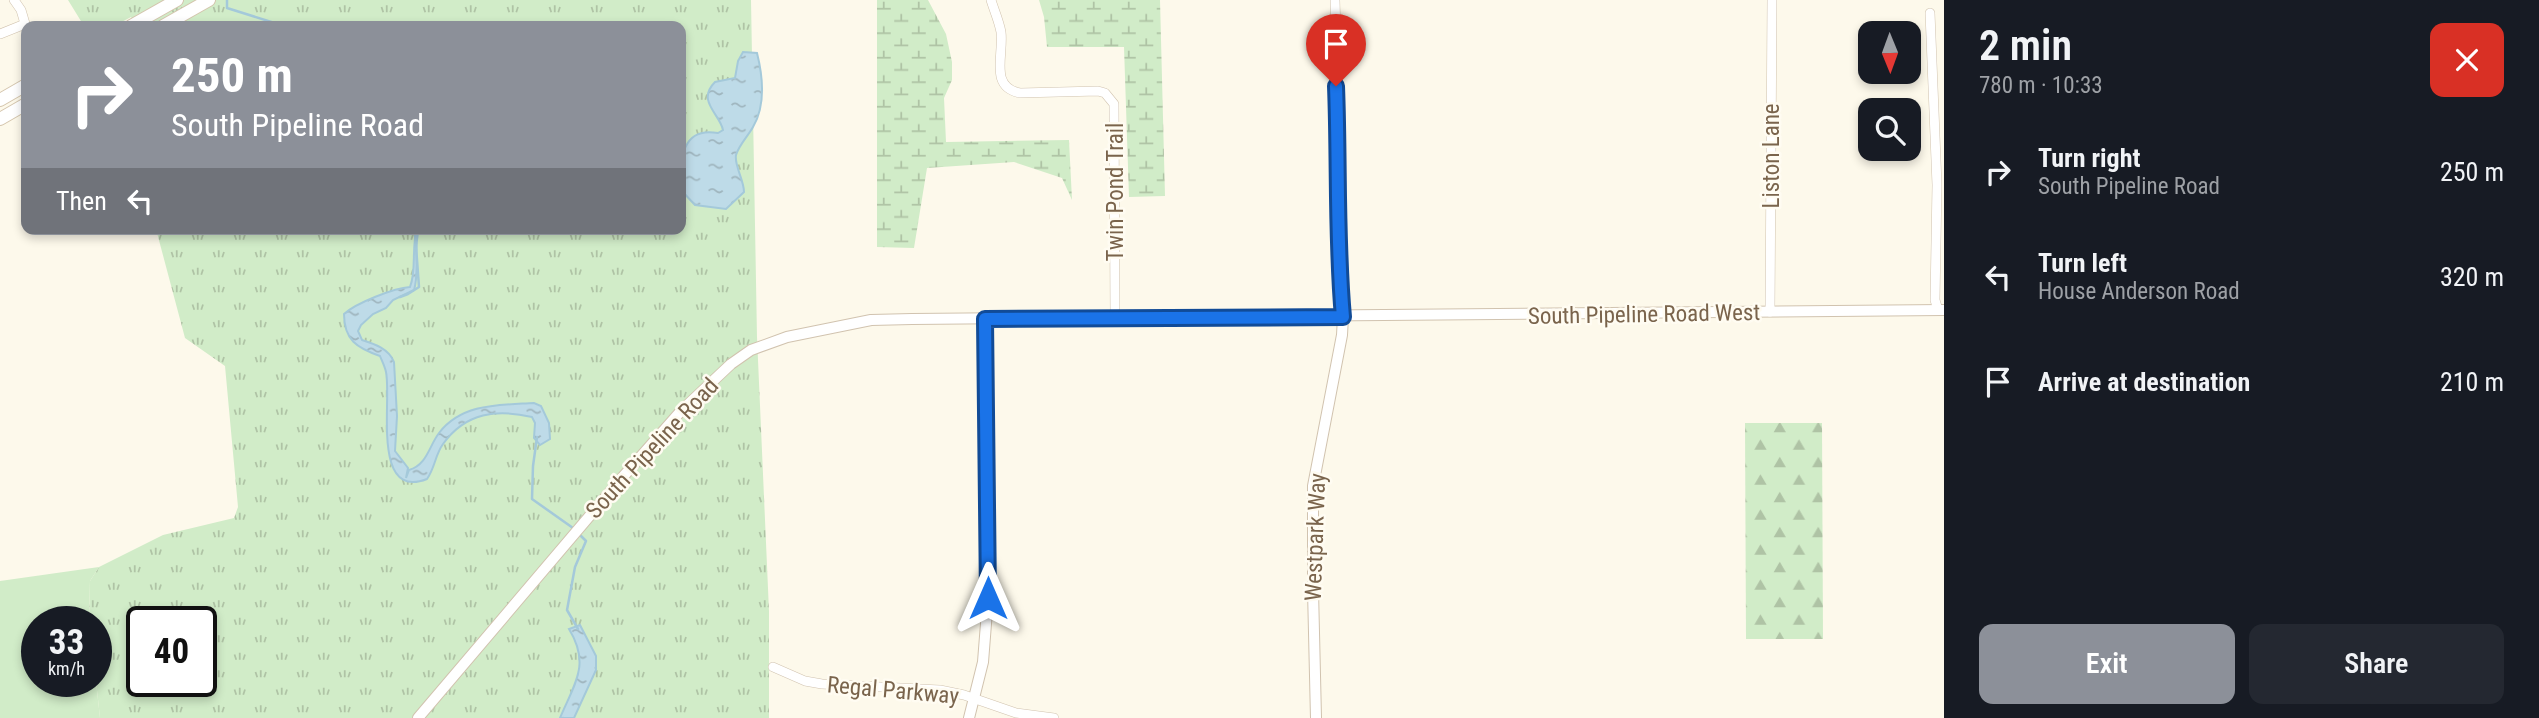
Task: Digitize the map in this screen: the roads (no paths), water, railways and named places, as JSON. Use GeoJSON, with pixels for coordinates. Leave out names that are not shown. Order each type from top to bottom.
{"type":"FeatureCollection","features":[{"type":"Feature","properties":{"kind":"main road"},"geometry":{"type":"LineString","coordinates":[[140,21],[177,0]]}},
{"type":"Feature","properties":{"kind":"main road"},"geometry":{"type":"LineString","coordinates":[[172,21],[209,0]]}},
{"type":"Feature","properties":{"kind":"main road"},"geometry":{"type":"LineString","coordinates":[[0,100],[21,88]]}},
{"type":"Feature","properties":{"kind":"main road"},"geometry":{"type":"LineString","coordinates":[[0,119],[21,107]]}},
{"type":"Feature","properties":{"kind":"street"},"geometry":{"type":"LineString","coordinates":[[14,0],[24,21]]}},
{"type":"Feature","properties":{"kind":"street","name":"Twin Pond Trail"},"geometry":{"type":"LineString","coordinates":[[991,0],[1001,34],[1000,73],[1004,86],[1020,93],[1098,91],[1105,93],[1114,104],[1115,318]]}},
{"type":"Feature","properties":{"kind":"street"},"geometry":{"type":"LineString","coordinates":[[1335,0],[1339,269],[1343,317]]}},
{"type":"Feature","properties":{"kind":"street","name":"Liston Lane"},"geometry":{"type":"LineString","coordinates":[[1770,312],[1772,0]]}},
{"type":"Feature","properties":{"kind":"street"},"geometry":{"type":"LineString","coordinates":[[1930,13],[1937,185],[1935,300],[1941,310]]}},
{"type":"Feature","properties":{"kind":"street"},"geometry":{"type":"LineString","coordinates":[[0,34],[21,28]]}},
{"type":"Feature","properties":{"kind":"street","name":"South Pipeline Road West"},"geometry":{"type":"LineString","coordinates":[[1343,317],[1941,310]]}},
{"type":"Feature","properties":{"kind":"street","name":"South Pipeline Road"},"geometry":{"type":"LineString","coordinates":[[419,717],[680,412],[731,363],[763,345],[809,332],[871,320],[1343,317]]}},
{"type":"Feature","properties":{"kind":"street","name":"Westpark Way"},"geometry":{"type":"LineString","coordinates":[[1316,718],[1313,486],[1342,335],[1343,317]]}},
{"type":"Feature","properties":{"kind":"street"},"geometry":{"type":"LineString","coordinates":[[969,718],[986,643],[988,598],[985,319]]}},
{"type":"Feature","properties":{"kind":"street","name":"Regal Parkway"},"geometry":{"type":"LineString","coordinates":[[773,667],[805,681],[940,690],[1016,713],[1054,718]]}},
{"type":"Feature","properties":{"kind":"water"},"geometry":{"type":"Polygon","coordinates":[[[743,52],[757,53],[762,91],[757,118],[736,155],[744,192],[726,209],[695,205],[686,195],[686,147],[696,135],[723,130],[708,101],[708,95],[715,82],[735,78],[738,61],[743,52]]]}},
{"type":"Feature","properties":{"kind":"water"},"geometry":{"type":"Polygon","coordinates":[[[416,235],[418,235],[414,290],[373,314],[358,331],[362,340],[385,350],[394,362],[397,416],[395,451],[408,468],[406,478],[409,470],[424,460],[439,433],[448,423],[482,407],[534,403],[541,406],[549,423],[550,439],[540,445],[534,438],[535,423],[532,417],[507,413],[472,419],[452,433],[440,448],[427,479],[409,482],[398,475],[391,462],[384,366],[380,356],[365,350],[349,337],[344,314],[376,297],[410,287],[416,235]]]}},
{"type":"Feature","properties":{"kind":"water"},"geometry":{"type":"Polygon","coordinates":[[[580,625],[596,656],[596,670],[574,718],[560,718],[575,684],[580,664],[576,642],[569,629],[580,625]]]}},
{"type":"Feature","properties":{"kind":"waterway"},"geometry":{"type":"LineString","coordinates":[[227,0],[227,8],[268,21]]}},
{"type":"Feature","properties":{"kind":"waterway"},"geometry":{"type":"LineString","coordinates":[[400,297],[419,287],[415,235]]}},
{"type":"Feature","properties":{"kind":"waterway"},"geometry":{"type":"LineString","coordinates":[[537,437],[532,499],[573,528]]}},
{"type":"Feature","properties":{"kind":"waterway"},"geometry":{"type":"LineString","coordinates":[[578,533],[586,541],[575,567],[567,610],[578,629]]}}]}
